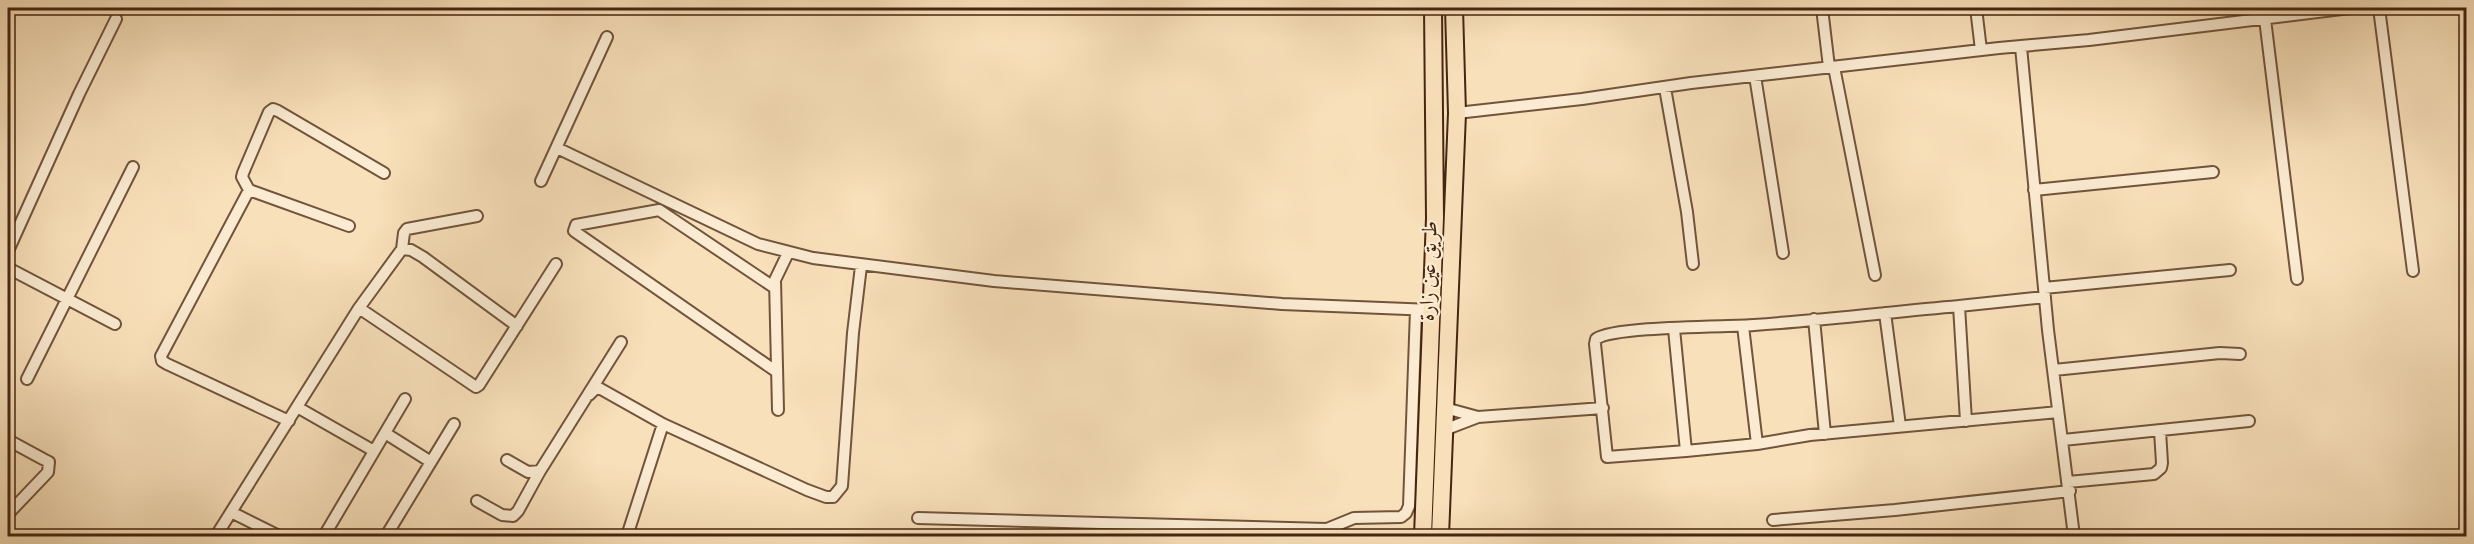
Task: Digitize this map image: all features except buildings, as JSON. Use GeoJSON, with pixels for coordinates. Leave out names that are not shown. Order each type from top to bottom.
{"type":"FeatureCollection","features":[{"type":"Feature","properties":{"kind":"main road","name":"طريق عين زارة"},"geometry":{"type":"LineString","coordinates":[[1423,537],[1424,310],[1436,171],[1433,8]]}},
{"type":"Feature","properties":{"kind":"main road","name":"طريق عين زارة"},"geometry":{"type":"LineString","coordinates":[[1440,537],[1457,113],[1454,8]]}},
{"type":"Feature","properties":{"kind":"street"},"geometry":{"type":"LineString","coordinates":[[1822,8],[1875,275]]}},
{"type":"Feature","properties":{"kind":"street"},"geometry":{"type":"LineString","coordinates":[[1976,8],[1982,50]]}},
{"type":"Feature","properties":{"kind":"street"},"geometry":{"type":"LineString","coordinates":[[1457,113],[1755,76],[2350,8]]}},
{"type":"Feature","properties":{"kind":"street"},"geometry":{"type":"LineString","coordinates":[[2379,8],[2413,271]]}},
{"type":"Feature","properties":{"kind":"street"},"geometry":{"type":"LineString","coordinates":[[2265,18],[2297,279]]}},
{"type":"Feature","properties":{"kind":"street"},"geometry":{"type":"LineString","coordinates":[[8,251],[78,93],[116,19]]}},
{"type":"Feature","properties":{"kind":"street"},"geometry":{"type":"LineString","coordinates":[[541,181],[607,38]]}},
{"type":"Feature","properties":{"kind":"street"},"geometry":{"type":"LineString","coordinates":[[2021,47],[2044,292],[2074,537]]}},
{"type":"Feature","properties":{"kind":"street"},"geometry":{"type":"LineString","coordinates":[[1755,76],[1783,253]]}},
{"type":"Feature","properties":{"kind":"street"},"geometry":{"type":"LineString","coordinates":[[1665,88],[1687,212],[1693,264]]}},
{"type":"Feature","properties":{"kind":"street"},"geometry":{"type":"LineString","coordinates":[[349,226],[249,190],[242,177],[243,173],[269,112],[273,109],[384,173]]}},
{"type":"Feature","properties":{"kind":"street"},"geometry":{"type":"LineString","coordinates":[[557,148],[758,244],[788,253],[861,266],[994,281],[1259,302],[1424,310],[1409,506],[1401,517],[1354,518],[1327,529],[918,518]]}},
{"type":"Feature","properties":{"kind":"street"},"geometry":{"type":"LineString","coordinates":[[27,379],[134,167]]}},
{"type":"Feature","properties":{"kind":"street"},"geometry":{"type":"LineString","coordinates":[[2034,190],[2213,172]]}},
{"type":"Feature","properties":{"kind":"street"},"geometry":{"type":"LineString","coordinates":[[249,190],[161,356],[162,361],[167,364],[289,421]]}},
{"type":"Feature","properties":{"kind":"street"},"geometry":{"type":"LineString","coordinates":[[775,288],[659,210],[576,225],[574,231],[777,372]]}},
{"type":"Feature","properties":{"kind":"street"},"geometry":{"type":"LineString","coordinates":[[216,537],[359,309],[402,249],[404,233],[407,229],[477,216]]}},
{"type":"Feature","properties":{"kind":"street"},"geometry":{"type":"LineString","coordinates":[[402,249],[411,250],[423,257],[517,326]]}},
{"type":"Feature","properties":{"kind":"street"},"geometry":{"type":"LineString","coordinates":[[778,410],[774,280],[788,253]]}},
{"type":"Feature","properties":{"kind":"street"},"geometry":{"type":"LineString","coordinates":[[359,309],[476,387],[556,264]]}},
{"type":"Feature","properties":{"kind":"street"},"geometry":{"type":"LineString","coordinates":[[589,395],[599,388],[663,424],[807,490],[826,497],[833,496],[842,486],[853,333],[861,266]]}},
{"type":"Feature","properties":{"kind":"street"},"geometry":{"type":"LineString","coordinates":[[8,268],[115,324]]}},
{"type":"Feature","properties":{"kind":"street"},"geometry":{"type":"LineString","coordinates":[[2058,412],[1900,426],[1757,444],[1608,457],[1604,408],[1597,370],[1596,339],[1610,334],[1743,326],[1959,306],[2044,292],[2230,270]]}},
{"type":"Feature","properties":{"kind":"street"},"geometry":{"type":"LineString","coordinates":[[1959,306],[1966,421]]}},
{"type":"Feature","properties":{"kind":"street"},"geometry":{"type":"LineString","coordinates":[[1885,313],[1900,426]]}},
{"type":"Feature","properties":{"kind":"street"},"geometry":{"type":"LineString","coordinates":[[1814,319],[1825,434]]}},
{"type":"Feature","properties":{"kind":"street"},"geometry":{"type":"LineString","coordinates":[[1743,326],[1757,444]]}},
{"type":"Feature","properties":{"kind":"street"},"geometry":{"type":"LineString","coordinates":[[1674,329],[1686,451]]}},
{"type":"Feature","properties":{"kind":"street"},"geometry":{"type":"LineString","coordinates":[[477,501],[502,515],[513,516],[518,511],[540,471],[621,342]]}},
{"type":"Feature","properties":{"kind":"street"},"geometry":{"type":"LineString","coordinates":[[2054,370],[2220,353],[2240,354]]}},
{"type":"Feature","properties":{"kind":"street"},"geometry":{"type":"LineString","coordinates":[[324,537],[405,399]]}},
{"type":"Feature","properties":{"kind":"street"},"geometry":{"type":"LineString","coordinates":[[297,407],[374,451]]}},
{"type":"Feature","properties":{"kind":"street"},"geometry":{"type":"LineString","coordinates":[[1445,408],[1478,417]]}},
{"type":"Feature","properties":{"kind":"street"},"geometry":{"type":"LineString","coordinates":[[1444,430],[1478,417],[1604,408]]}},
{"type":"Feature","properties":{"kind":"street"},"geometry":{"type":"LineString","coordinates":[[2063,440],[2249,421]]}},
{"type":"Feature","properties":{"kind":"street"},"geometry":{"type":"LineString","coordinates":[[386,537],[454,424]]}},
{"type":"Feature","properties":{"kind":"street"},"geometry":{"type":"LineString","coordinates":[[627,537],[663,424]]}},
{"type":"Feature","properties":{"kind":"street"},"geometry":{"type":"LineString","coordinates":[[1773,520],[2154,474],[2161,468],[2162,463],[2160,431]]}},
{"type":"Feature","properties":{"kind":"street"},"geometry":{"type":"LineString","coordinates":[[385,433],[431,462]]}},
{"type":"Feature","properties":{"kind":"street"},"geometry":{"type":"LineString","coordinates":[[8,440],[49,462],[50,467],[48,472],[8,514]]}},
{"type":"Feature","properties":{"kind":"street"},"geometry":{"type":"LineString","coordinates":[[507,460],[528,472],[540,471]]}},
{"type":"Feature","properties":{"kind":"street"},"geometry":{"type":"LineString","coordinates":[[231,512],[279,537]]}}]}
